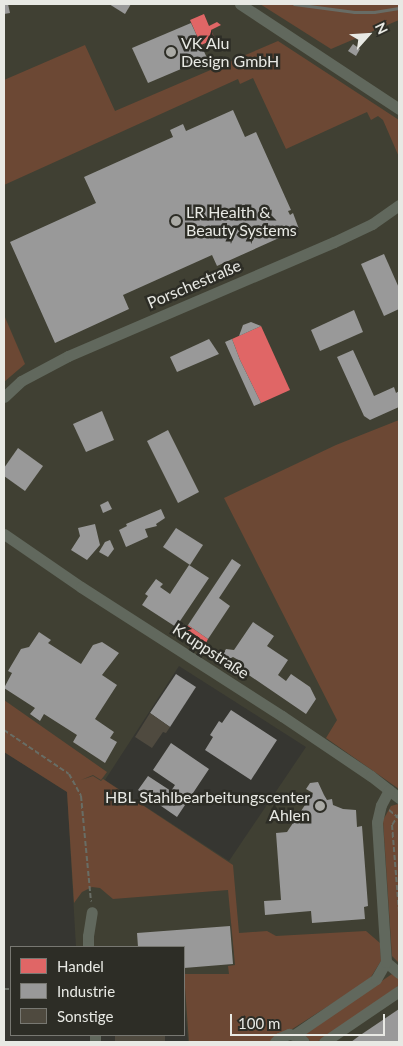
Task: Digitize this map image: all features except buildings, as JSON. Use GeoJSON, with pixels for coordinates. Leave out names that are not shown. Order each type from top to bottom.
{"type":"FeatureCollection","features":[{"type":"Feature","properties":{"kind":"street"},"geometry":{"type":"LineString","coordinates":[[240,4],[399,109]]}},
{"type":"Feature","properties":{"kind":"street","name":"Porschestraße"},"geometry":{"type":"LineString","coordinates":[[4,397],[21,381],[68,356],[334,242],[372,224],[399,205]]}},
{"type":"Feature","properties":{"kind":"street","name":"Kruppstraße"},"geometry":{"type":"LineString","coordinates":[[4,534],[287,719],[399,798]]}},
{"type":"Feature","properties":{"kind":"street"},"geometry":{"type":"LineString","coordinates":[[275,1042],[284,1035],[294,1035],[376,979],[386,962],[386,936],[377,822],[381,805],[390,790]]}},
{"type":"Feature","properties":{"kind":"street"},"geometry":{"type":"LineString","coordinates":[[88,946],[92,912]]}},
{"type":"Feature","properties":{"kind":"street"},"geometry":{"type":"LineString","coordinates":[[386,962],[399,973]]}},
{"type":"Feature","properties":{"kind":"street"},"geometry":{"type":"LineString","coordinates":[[324,1042],[399,990]]}},
{"type":"Feature","properties":{"kind":"street"},"geometry":{"type":"LineString","coordinates":[[294,1035],[304,1042]]}},
{"type":"Feature","properties":{"kind":"path"},"geometry":{"type":"LineString","coordinates":[[4,730],[69,774],[81,796],[92,912]]}},
{"type":"Feature","properties":{"kind":"path"},"geometry":{"type":"LineString","coordinates":[[399,814],[392,825],[399,912]]}},
{"type":"Feature","properties":{"kind":"shaded area"},"geometry":{"type":"Polygon","coordinates":[[[4,4],[399,4],[399,1042],[188,1042],[185,1009],[185,946],[76,946],[67,792],[4,752],[4,4]],[[179,666],[105,780],[229,861],[306,747],[179,666]]]}},
{"type":"Feature","properties":{"kind":"shaded area"},"geometry":{"type":"Polygon","coordinates":[[[260,4],[399,4],[399,20],[331,49],[260,4]]]}},
{"type":"Feature","properties":{"kind":"shaded area"},"geometry":{"type":"Polygon","coordinates":[[[278,41],[399,120],[399,157],[383,120],[378,116],[371,120],[367,112],[286,149],[253,78],[240,84],[238,79],[4,185],[4,80],[85,45],[115,111],[278,41]]]}},
{"type":"Feature","properties":{"kind":"shaded area"},"geometry":{"type":"Polygon","coordinates":[[[4,315],[25,364],[4,382],[4,315]]]}},
{"type":"Feature","properties":{"kind":"shaded area"},"geometry":{"type":"Polygon","coordinates":[[[399,420],[399,789],[326,738],[337,720],[224,498],[336,445],[399,420]]]}},
{"type":"Feature","properties":{"kind":"shaded area"},"geometry":{"type":"Polygon","coordinates":[[[4,700],[107,772],[101,780],[93,775],[81,780],[93,776],[101,781],[103,779],[233,865],[239,933],[267,931],[276,936],[366,931],[380,943],[381,961],[369,980],[272,1042],[189,1042],[185,974],[229,974],[228,966],[235,965],[228,890],[113,899],[100,888],[92,887],[82,892],[74,903],[67,792],[4,752],[4,700]]]}},
{"type":"Feature","properties":{"kind":"shaded area"},"geometry":{"type":"Polygon","coordinates":[[[398,804],[399,963],[392,956],[383,820],[391,806],[398,804]]]}},
{"type":"Feature","properties":{"kind":"shaded area"},"geometry":{"type":"Polygon","coordinates":[[[392,974],[399,978],[399,985],[317,1042],[311,1042],[304,1034],[392,974]]]}},
{"type":"Feature","properties":{"kind":"railway"},"geometry":{"type":"LineString","coordinates":[[294,4],[354,12],[374,12],[399,8]]}},
{"type":"Feature","properties":{"kind":"place","name":"VK Alu Design GmbH"},"geometry":{"type":"Point","coordinates":[171,52]}},
{"type":"Feature","properties":{"kind":"place","name":"LR Health & Beauty Systems"},"geometry":{"type":"Point","coordinates":[176,221]}},
{"type":"Feature","properties":{"kind":"place","name":"HBL Stahlbearbeitungscenter Ahlen"},"geometry":{"type":"Point","coordinates":[320,806]}}]}
